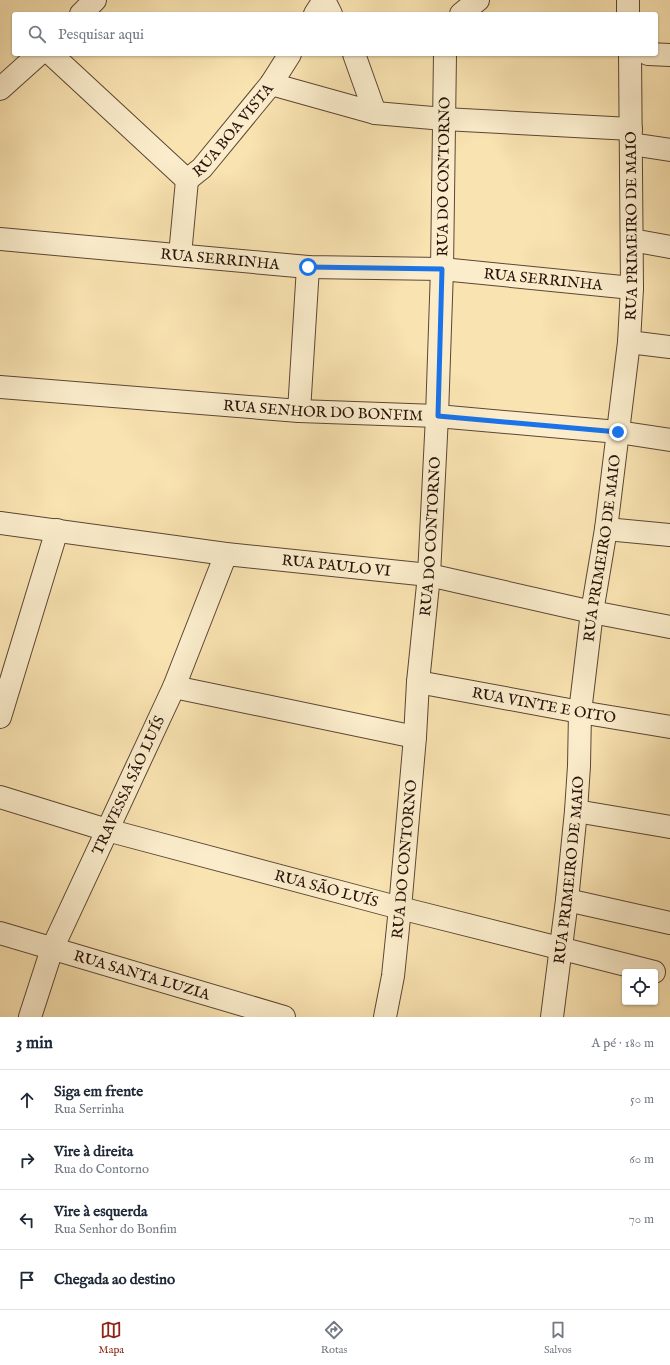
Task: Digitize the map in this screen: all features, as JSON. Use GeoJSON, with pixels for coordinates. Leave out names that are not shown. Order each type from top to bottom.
{"type":"FeatureCollection","features":[{"type":"Feature","properties":{"kind":"street"},"geometry":{"type":"LineString","coordinates":[[83,12],[95,0]]}},
{"type":"Feature","properties":{"kind":"street"},"geometry":{"type":"LineString","coordinates":[[316,12],[324,0]]}},
{"type":"Feature","properties":{"kind":"street"},"geometry":{"type":"LineString","coordinates":[[324,0],[330,12]]}},
{"type":"Feature","properties":{"kind":"street"},"geometry":{"type":"LineString","coordinates":[[463,12],[478,0]]}},
{"type":"Feature","properties":{"kind":"street"},"geometry":{"type":"LineString","coordinates":[[628,0],[628,12]]}},
{"type":"Feature","properties":{"kind":"street"},"geometry":{"type":"LineString","coordinates":[[658,54],[670,55]]}},
{"type":"Feature","properties":{"kind":"street"},"geometry":{"type":"LineString","coordinates":[[0,89],[37,56]]}},
{"type":"Feature","properties":{"kind":"street"},"geometry":{"type":"LineString","coordinates":[[53,56],[181,176],[188,180]]}},
{"type":"Feature","properties":{"kind":"street","name":"RUA BOA VISTA"},"geometry":{"type":"LineString","coordinates":[[180,255],[188,180],[202,168],[271,84],[289,56]]}},
{"type":"Feature","properties":{"kind":"street"},"geometry":{"type":"LineString","coordinates":[[357,56],[375,113]]}},
{"type":"Feature","properties":{"kind":"street","name":"RUA DO CONTORNO"},"geometry":{"type":"LineString","coordinates":[[385,1017],[393,976],[400,908],[428,575],[438,416],[445,56]]}},
{"type":"Feature","properties":{"kind":"street","name":"RUA PRIMEIRO DE MAIO"},"geometry":{"type":"LineString","coordinates":[[552,1017],[567,900],[576,811],[580,712],[592,612],[606,528],[629,342],[632,288],[630,56]]}},
{"type":"Feature","properties":{"kind":"street"},"geometry":{"type":"LineString","coordinates":[[271,84],[375,113],[631,137],[670,150]]}},
{"type":"Feature","properties":{"kind":"street","name":"RUA SERRINHA"},"geometry":{"type":"LineString","coordinates":[[0,239],[308,267],[442,269],[632,288]]}},
{"type":"Feature","properties":{"kind":"street"},"geometry":{"type":"LineString","coordinates":[[632,240],[670,247]]}},
{"type":"Feature","properties":{"kind":"street"},"geometry":{"type":"LineString","coordinates":[[299,411],[308,267]]}},
{"type":"Feature","properties":{"kind":"street"},"geometry":{"type":"LineString","coordinates":[[629,342],[670,347]]}},
{"type":"Feature","properties":{"kind":"street","name":"RUA SENHOR DO BONFIM"},"geometry":{"type":"LineString","coordinates":[[0,386],[299,411],[438,416],[618,432],[670,440]]}},
{"type":"Feature","properties":{"kind":"street","name":"RUA PAULO VI"},"geometry":{"type":"LineString","coordinates":[[0,523],[226,554],[428,575],[592,612],[670,627]]}},
{"type":"Feature","properties":{"kind":"street"},"geometry":{"type":"LineString","coordinates":[[606,528],[670,535]]}},
{"type":"Feature","properties":{"kind":"street"},"geometry":{"type":"LineString","coordinates":[[0,717],[57,530]]}},
{"type":"Feature","properties":{"kind":"street","name":"TRAVESSA SÃO LUÍS"},"geometry":{"type":"LineString","coordinates":[[30,1017],[52,949],[174,687],[226,554]]}},
{"type":"Feature","properties":{"kind":"street","name":"RUA VINTE E OITO"},"geometry":{"type":"LineString","coordinates":[[418,682],[670,727]]}},
{"type":"Feature","properties":{"kind":"street"},"geometry":{"type":"LineString","coordinates":[[174,687],[415,737]]}},
{"type":"Feature","properties":{"kind":"street","name":"RUA SÃO LUÍS"},"geometry":{"type":"LineString","coordinates":[[0,797],[107,830],[400,908],[643,969]]}},
{"type":"Feature","properties":{"kind":"street"},"geometry":{"type":"LineString","coordinates":[[576,811],[670,826]]}},
{"type":"Feature","properties":{"kind":"street"},"geometry":{"type":"LineString","coordinates":[[567,900],[670,923]]}},
{"type":"Feature","properties":{"kind":"street","name":"RUA SANTA LUZIA"},"geometry":{"type":"LineString","coordinates":[[0,934],[280,1017]]}},
{"type":"Feature","properties":{"kind":"street","name":"RUA SÃO LUÍS"},"geometry":{"type":"LineString","coordinates":[[658,973],[670,976]]}},
{"type":"Feature","properties":{"kind":"route"},"geometry":{"type":"LineString","coordinates":[[308,267],[442,269],[438,416],[618,432]]}}]}
